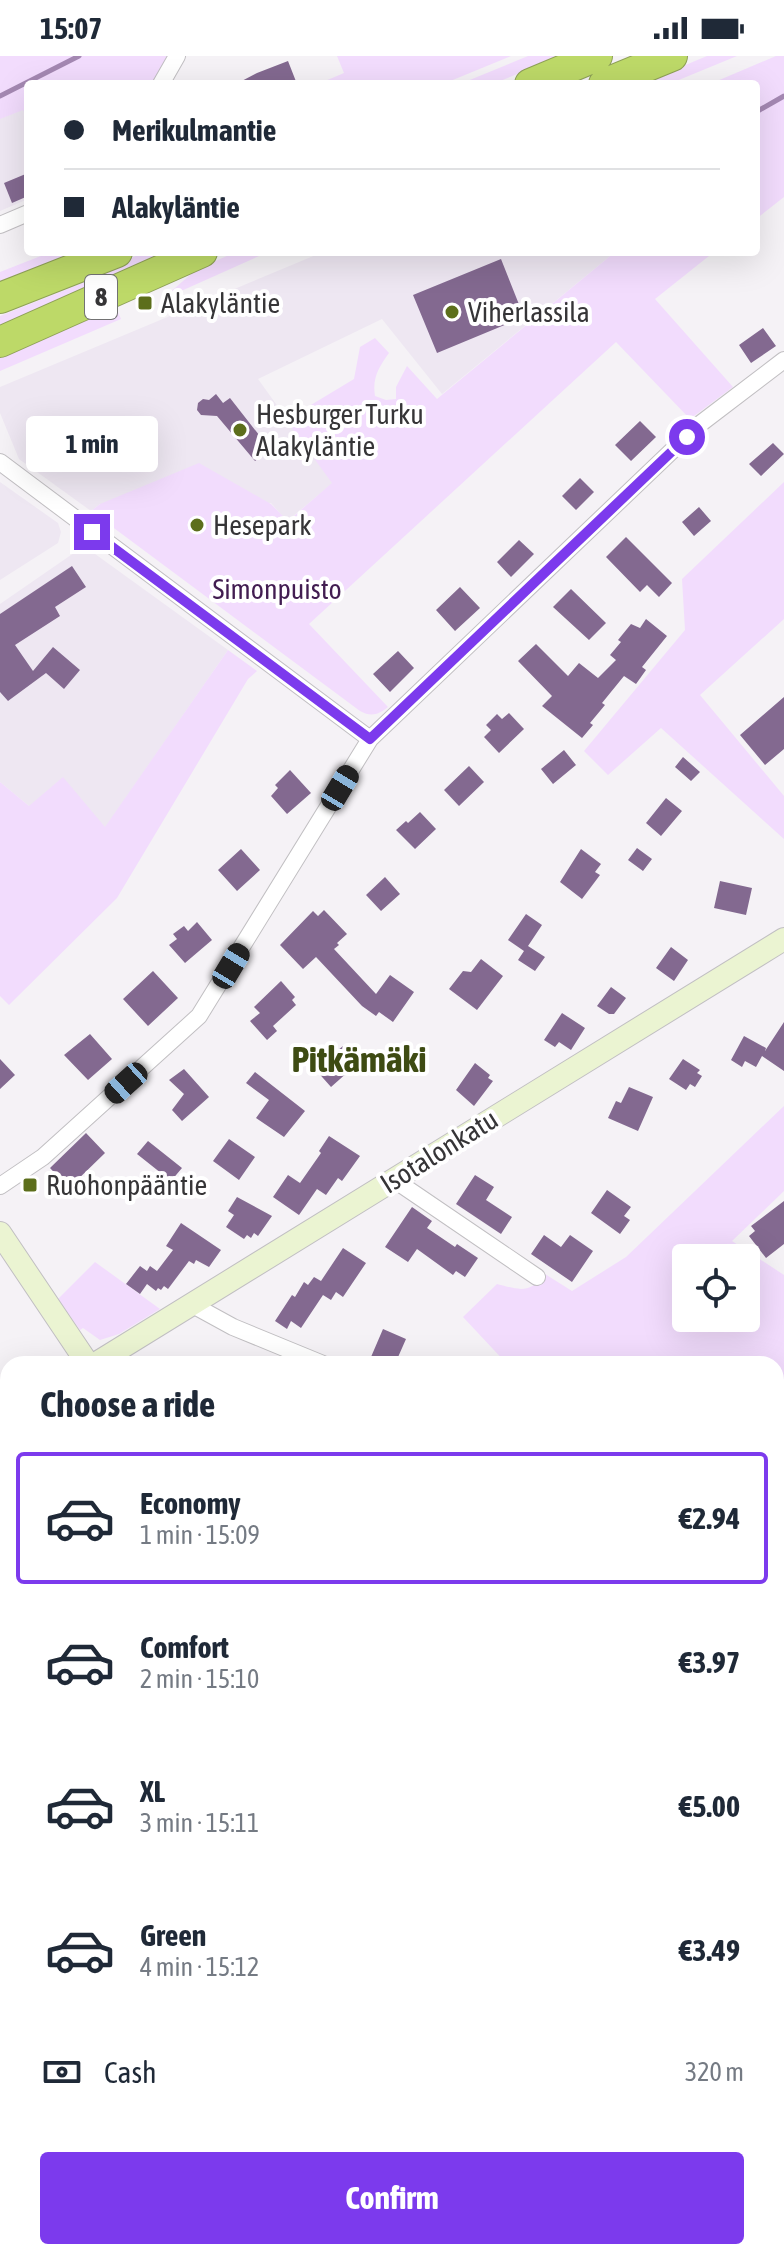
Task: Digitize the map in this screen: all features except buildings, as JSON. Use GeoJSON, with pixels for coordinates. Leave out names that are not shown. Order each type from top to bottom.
{"type":"FeatureCollection","features":[{"type":"Feature","properties":{"kind":"highway"},"geometry":{"type":"LineString","coordinates":[[540,80],[597,56]]}},
{"type":"Feature","properties":{"kind":"highway"},"geometry":{"type":"LineString","coordinates":[[614,80],[672,56]]}},
{"type":"Feature","properties":{"kind":"highway","name":"8"},"geometry":{"type":"LineString","coordinates":[[0,298],[107,256]]}},
{"type":"Feature","properties":{"kind":"highway","name":"8"},"geometry":{"type":"LineString","coordinates":[[0,342],[193,256]]}},
{"type":"Feature","properties":{"kind":"street"},"geometry":{"type":"LineString","coordinates":[[163,80],[177,56]]}},
{"type":"Feature","properties":{"kind":"street"},"geometry":{"type":"LineString","coordinates":[[0,225],[24,215]]}},
{"type":"Feature","properties":{"kind":"street"},"geometry":{"type":"LineString","coordinates":[[0,1186],[43,1157],[199,1016],[370,739],[700,424],[784,360]]}},
{"type":"Feature","properties":{"kind":"street"},"geometry":{"type":"LineString","coordinates":[[0,462],[370,739]]}},
{"type":"Feature","properties":{"kind":"street","name":"Isotalonkatu"},"geometry":{"type":"LineString","coordinates":[[108,1356],[784,939]]}},
{"type":"Feature","properties":{"kind":"street"},"geometry":{"type":"LineString","coordinates":[[393,1179],[537,1277]]}},
{"type":"Feature","properties":{"kind":"street"},"geometry":{"type":"LineString","coordinates":[[0,1233],[83,1356]]}},
{"type":"Feature","properties":{"kind":"street"},"geometry":{"type":"LineString","coordinates":[[191,1304],[233,1327],[304,1356]]}},
{"type":"Feature","properties":{"kind":"shaded area"},"geometry":{"type":"Polygon","coordinates":[[[24,99],[24,201],[0,211],[0,108],[24,99]]]}},
{"type":"Feature","properties":{"kind":"shaded area"},"geometry":{"type":"Polygon","coordinates":[[[313,256],[610,256],[442,394],[382,319],[258,379],[333,483],[287,521],[271,503],[100,504],[91,511],[19,459],[0,413],[0,387],[313,256]]]}},
{"type":"Feature","properties":{"kind":"shaded area"},"geometry":{"type":"Polygon","coordinates":[[[0,482],[58,523],[61,532],[58,543],[0,580],[0,482]]]}},
{"type":"Feature","properties":{"kind":"shaded area"},"geometry":{"type":"Polygon","coordinates":[[[84,546],[228,650],[105,828],[29,806],[0,782],[0,604],[84,546]]]}},
{"type":"Feature","properties":{"kind":"green space"},"geometry":{"type":"Polygon","coordinates":[[[0,56],[169,56],[155,80],[24,80],[24,112],[0,119],[0,56]]]}},
{"type":"Feature","properties":{"kind":"green space"},"geometry":{"type":"Polygon","coordinates":[[[337,56],[511,56],[453,80],[327,80],[344,73],[337,56]]]}},
{"type":"Feature","properties":{"kind":"green space"},"geometry":{"type":"Polygon","coordinates":[[[528,56],[561,56],[503,80],[470,80],[528,56]]]}},
{"type":"Feature","properties":{"kind":"green space"},"geometry":{"type":"Polygon","coordinates":[[[707,56],[737,56],[679,80],[650,80],[707,56]]]}},
{"type":"Feature","properties":{"kind":"green space"},"geometry":{"type":"Polygon","coordinates":[[[776,56],[784,56],[784,197],[760,216],[760,80],[719,80],[776,56]]]}},
{"type":"Feature","properties":{"kind":"green space"},"geometry":{"type":"Polygon","coordinates":[[[41,256],[82,256],[0,288],[0,272],[41,256]]]}},
{"type":"Feature","properties":{"kind":"green space"},"geometry":{"type":"Polygon","coordinates":[[[135,256],[170,256],[0,333],[0,316],[90,280],[135,256]]]}},
{"type":"Feature","properties":{"kind":"green space"},"geometry":{"type":"Polygon","coordinates":[[[227,256],[259,256],[161,300],[197,269],[227,256]]]}},
{"type":"Feature","properties":{"kind":"green space","name":"Simonpuisto"},"geometry":{"type":"Polygon","coordinates":[[[610,256],[709,256],[655,299],[733,387],[690,419],[616,342],[309,624],[388,707],[381,712],[368,714],[360,711],[91,511],[100,504],[199,463],[271,504],[288,521],[332,483],[286,420],[354,379],[360,347],[375,338],[389,353],[377,373],[375,396],[386,400],[396,399],[396,387],[407,366],[437,399],[610,256]]]}},
{"type":"Feature","properties":{"kind":"green space"},"geometry":{"type":"Polygon","coordinates":[[[117,310],[121,319],[0,371],[0,352],[49,331],[117,310]]]}},
{"type":"Feature","properties":{"kind":"green space"},"geometry":{"type":"Polygon","coordinates":[[[784,482],[784,619],[700,695],[784,796],[784,839],[661,728],[608,775],[584,751],[685,630],[682,579],[784,482]]]}},
{"type":"Feature","properties":{"kind":"green space"},"geometry":{"type":"Polygon","coordinates":[[[228,650],[257,671],[248,679],[117,898],[9,1005],[0,996],[0,782],[29,806],[63,777],[105,827],[228,650]]]}},
{"type":"Feature","properties":{"kind":"green space"},"geometry":{"type":"Polygon","coordinates":[[[784,1106],[784,1191],[732,1241],[737,1244],[672,1244],[672,1332],[760,1332],[760,1259],[784,1275],[784,1356],[500,1356],[463,1317],[497,1284],[529,1288],[545,1274],[572,1291],[626,1257],[784,1106]]]}},
{"type":"Feature","properties":{"kind":"green space"},"geometry":{"type":"Polygon","coordinates":[[[95,1262],[160,1309],[119,1334],[100,1340],[83,1328],[80,1330],[58,1299],[95,1262]]]}},
{"type":"Feature","properties":{"kind":"waterway"},"geometry":{"type":"LineString","coordinates":[[32,80],[79,56]]}},
{"type":"Feature","properties":{"kind":"waterway"},"geometry":{"type":"LineString","coordinates":[[0,96],[24,84]]}},
{"type":"Feature","properties":{"kind":"waterway"},"geometry":{"type":"LineString","coordinates":[[760,110],[784,96]]}},
{"type":"Feature","properties":{"kind":"place","name":"Alakyläntie"},"geometry":{"type":"Point","coordinates":[145,303]}},
{"type":"Feature","properties":{"kind":"place","name":"Viherlassila"},"geometry":{"type":"Point","coordinates":[452,312]}},
{"type":"Feature","properties":{"kind":"place","name":"Hesburger Turku Alakyläntie"},"geometry":{"type":"Point","coordinates":[240,430]}},
{"type":"Feature","properties":{"kind":"place","name":"Hesepark"},"geometry":{"type":"Point","coordinates":[197,525]}},
{"type":"Feature","properties":{"kind":"place","name":"Ruohonpääntie"},"geometry":{"type":"Point","coordinates":[30,1185]}},
{"type":"Feature","properties":{"kind":"district","name":"Pitkämäki"},"geometry":{"type":"Point","coordinates":[359,1059]}},
{"type":"Feature","properties":{"kind":"route"},"geometry":{"type":"LineString","coordinates":[[92,532],[370,739],[687,437]]}}]}
